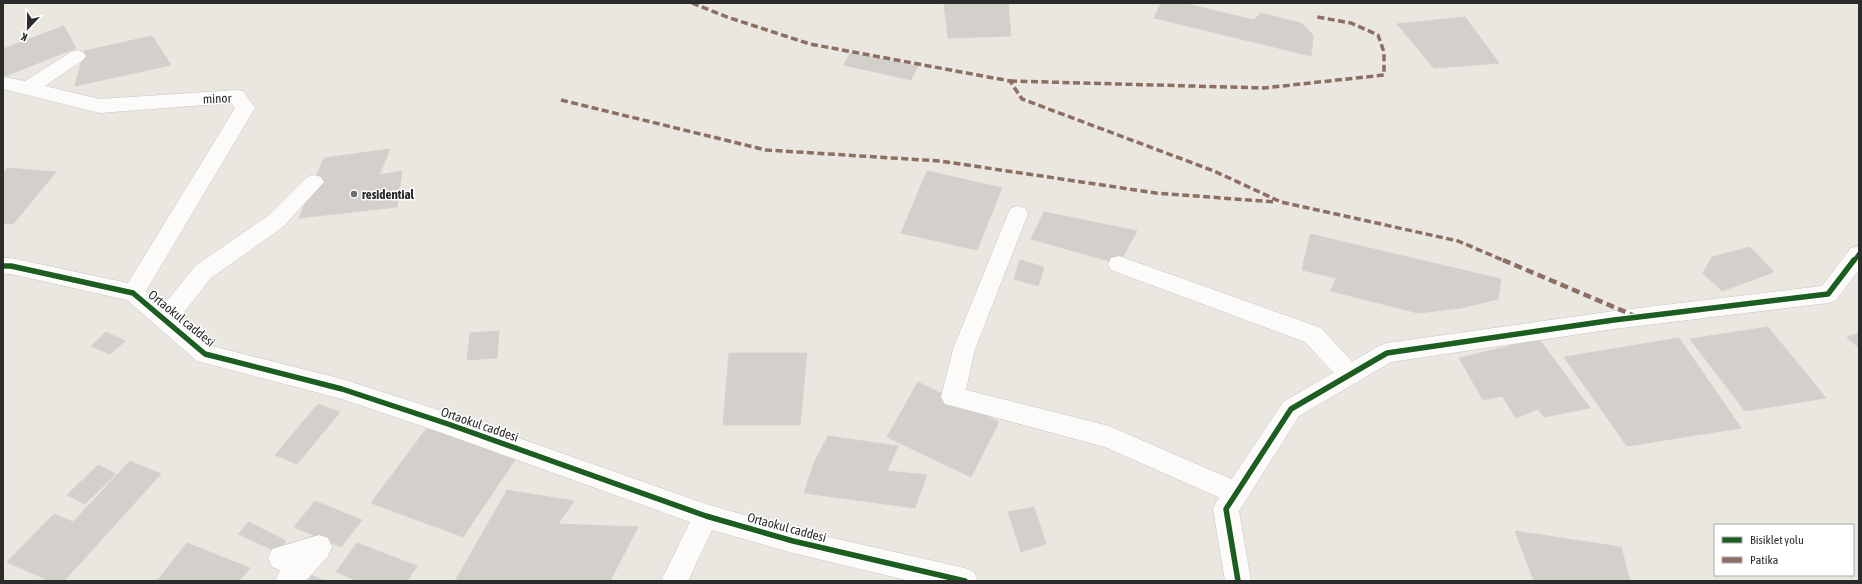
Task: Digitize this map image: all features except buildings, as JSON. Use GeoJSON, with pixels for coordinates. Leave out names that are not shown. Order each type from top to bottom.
{"type":"FeatureCollection","features":[{"type":"Feature","properties":{"kind":"street"},"geometry":{"type":"LineString","coordinates":[[3,82],[28,88],[77,56]]}},
{"type":"Feature","properties":{"kind":"street","name":"minor"},"geometry":{"type":"LineString","coordinates":[[28,88],[100,106],[236,96],[245,108],[133,293]]}},
{"type":"Feature","properties":{"kind":"street"},"geometry":{"type":"LineString","coordinates":[[165,320],[203,272],[276,221],[314,182]]}},
{"type":"Feature","properties":{"kind":"street"},"geometry":{"type":"LineString","coordinates":[[1018,214],[964,349],[953,397],[1109,437],[1236,493]]}},
{"type":"Feature","properties":{"kind":"street"},"geometry":{"type":"LineString","coordinates":[[1238,581],[1226,509],[1236,493],[1291,409],[1387,353],[1614,320],[1828,294],[1859,254]]}},
{"type":"Feature","properties":{"kind":"street"},"geometry":{"type":"LineString","coordinates":[[1119,264],[1313,335],[1350,375]]}},
{"type":"Feature","properties":{"kind":"street","name":"Ortaokul caddesi"},"geometry":{"type":"LineString","coordinates":[[3,266],[11,266],[133,293],[205,354],[342,389],[454,426],[706,516],[793,541],[966,581]]}},
{"type":"Feature","properties":{"kind":"street"},"geometry":{"type":"LineString","coordinates":[[674,581],[706,516]]}},
{"type":"Feature","properties":{"kind":"marked path"},"geometry":{"type":"LineString","coordinates":[[692,3],[727,17],[810,44],[1010,81],[1022,99],[1214,171],[1281,202],[1458,241],[1635,316]]}},
{"type":"Feature","properties":{"kind":"marked path"},"geometry":{"type":"LineString","coordinates":[[1010,81],[1264,88],[1384,75],[1384,52],[1378,35],[1351,23],[1317,17]]}},
{"type":"Feature","properties":{"kind":"marked path"},"geometry":{"type":"LineString","coordinates":[[561,100],[766,150],[940,161],[1156,193],[1275,202]]}},
{"type":"Feature","properties":{"kind":"cycle path"},"geometry":{"type":"LineString","coordinates":[[1238,581],[1226,509],[1291,409],[1387,353],[1614,320],[1828,294],[1859,254]]}},
{"type":"Feature","properties":{"kind":"cycle path"},"geometry":{"type":"LineString","coordinates":[[3,266],[11,266],[133,293],[205,354],[342,389],[448,424],[706,516],[793,541],[965,581]]}},
{"type":"Feature","properties":{"kind":"place","name":"residential"},"geometry":{"type":"Point","coordinates":[354,194]}}]}
